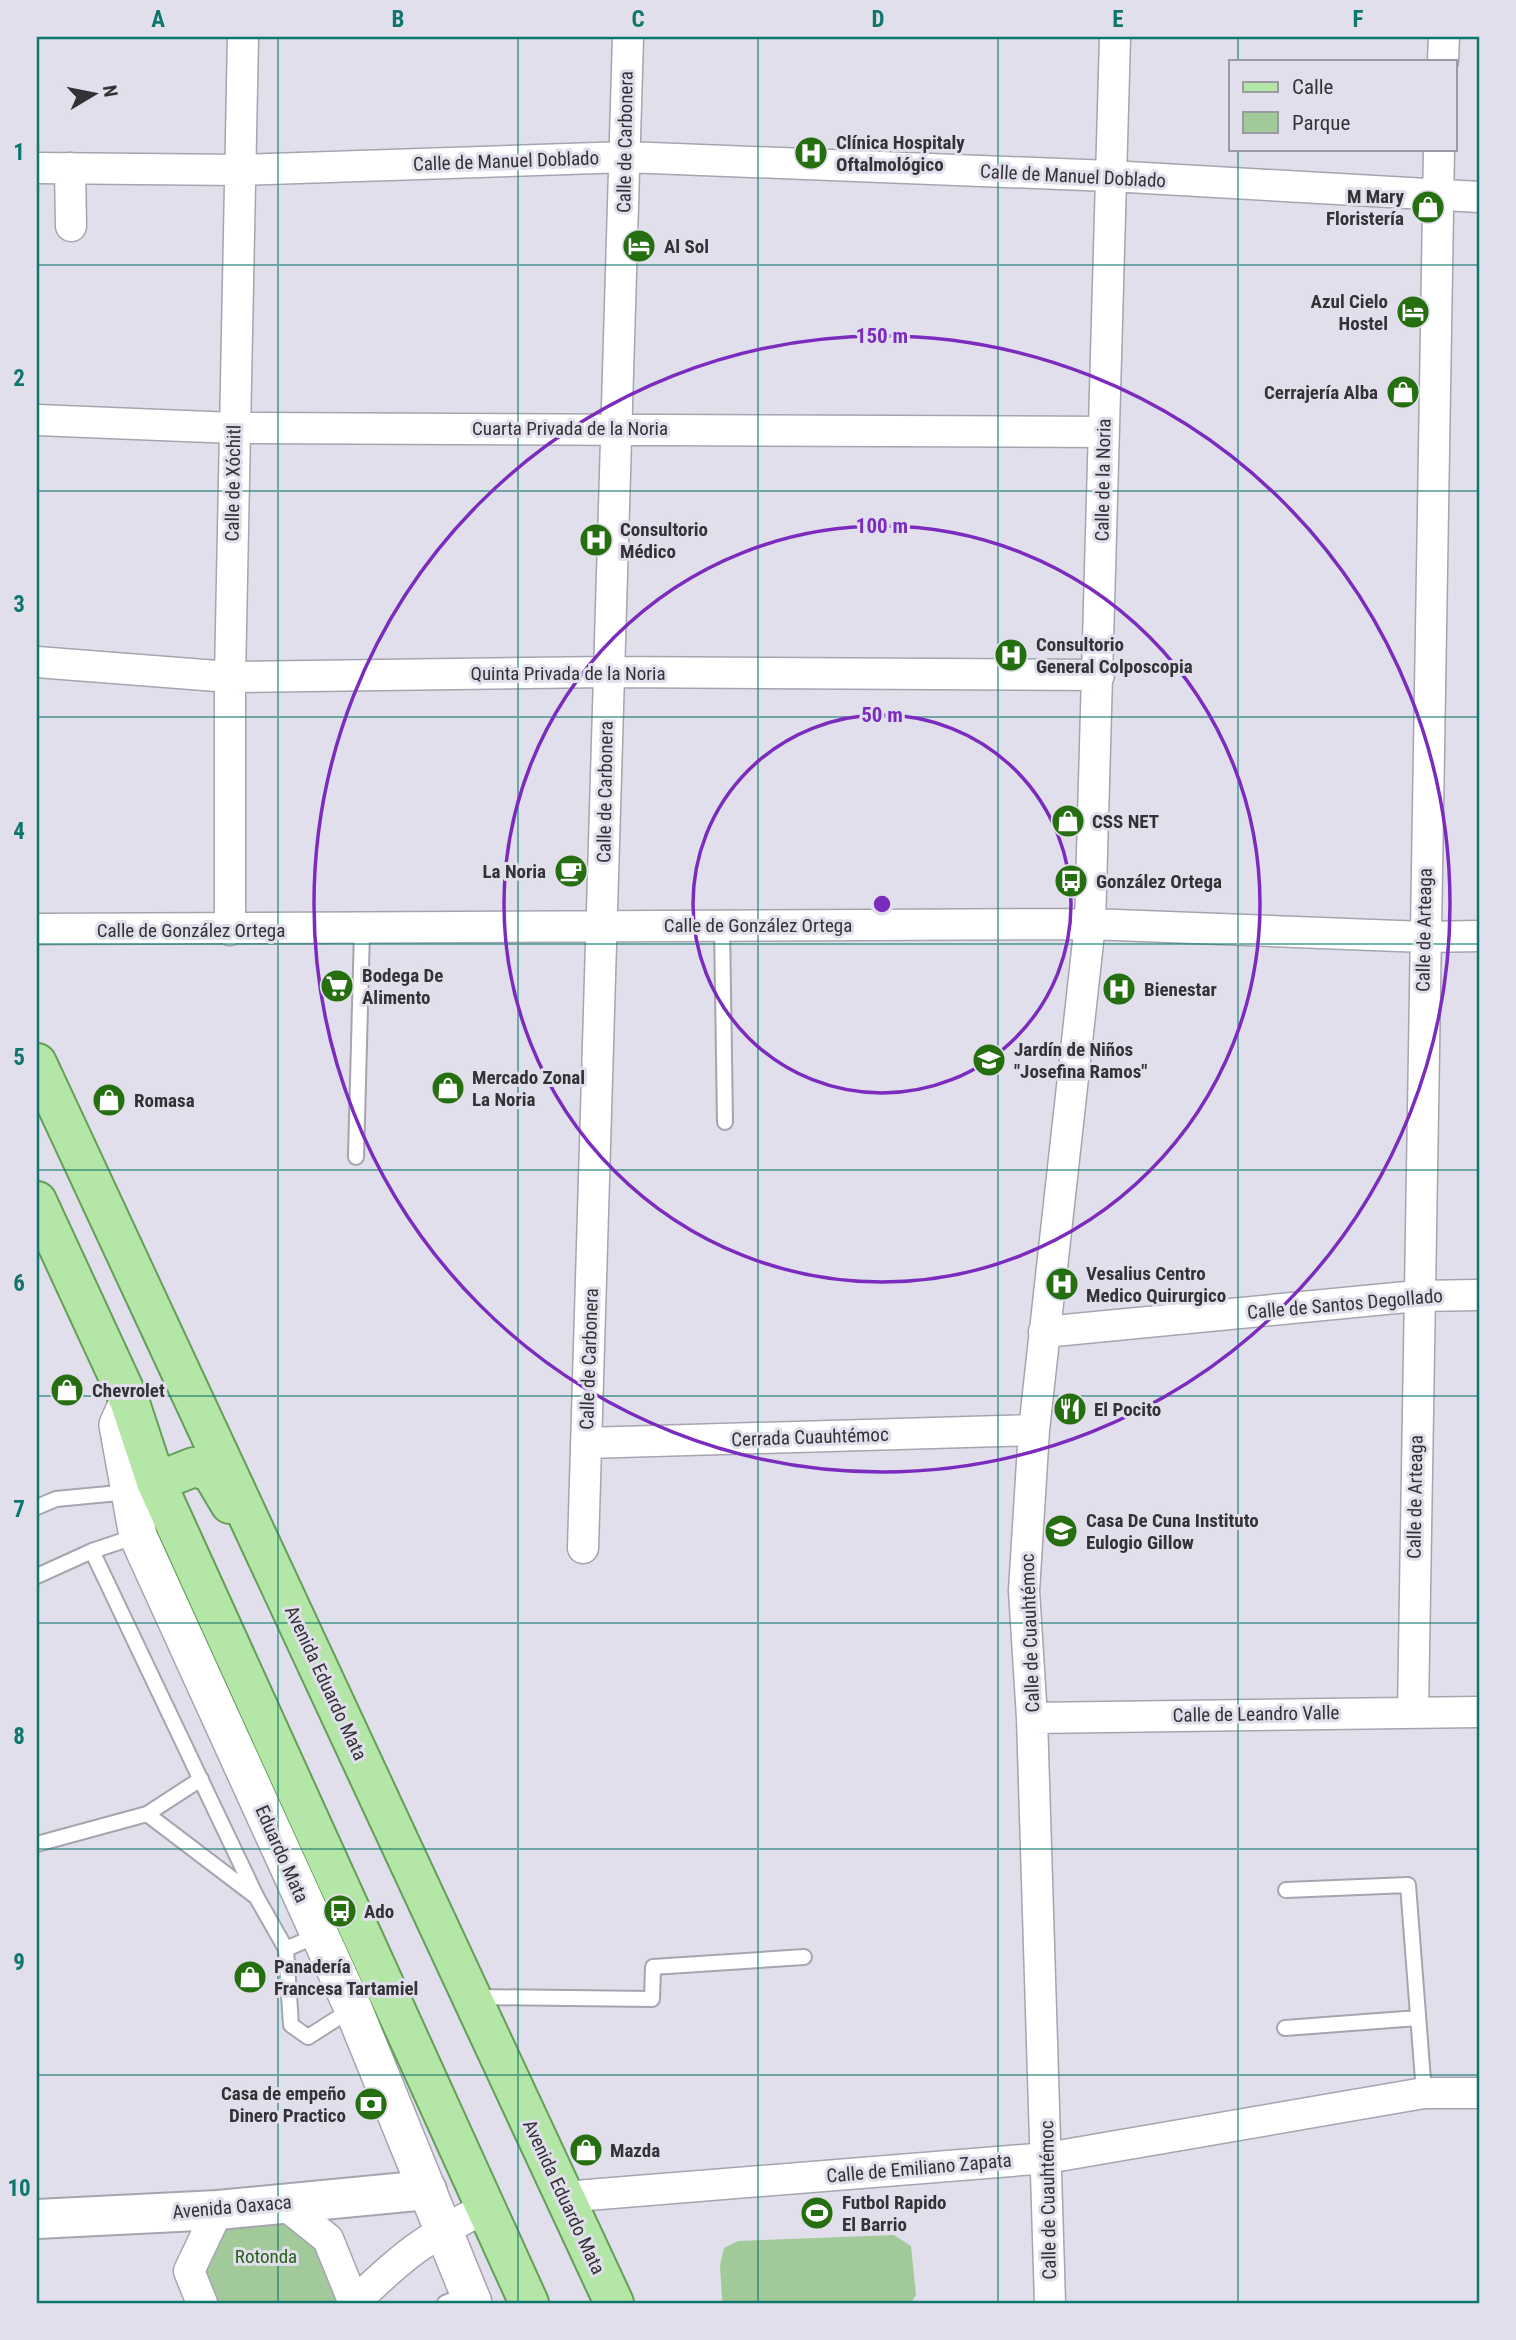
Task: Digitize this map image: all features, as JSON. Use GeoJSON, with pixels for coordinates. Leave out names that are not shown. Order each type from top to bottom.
{"type":"FeatureCollection","features":[{"type":"Feature","properties":{"kind":"main road","name":"Avenida Eduardo Mata"},"geometry":{"type":"LineString","coordinates":[[37,1063],[614,2303]]}},
{"type":"Feature","properties":{"kind":"main road"},"geometry":{"type":"LineString","coordinates":[[40,1213],[129,1401],[143,1487],[487,2208],[529,2303]]}},
{"type":"Feature","properties":{"kind":"main road"},"geometry":{"type":"LineString","coordinates":[[143,1487],[194,1467],[211,1472],[225,1492],[265,1585],[295,1615]]}},
{"type":"Feature","properties":{"kind":"main road","name":"Avenida Oaxaca"},"geometry":{"type":"LineString","coordinates":[[37,2219],[218,2210],[427,2190]]}},
{"type":"Feature","properties":{"kind":"street","name":"Calle de Xóchitl"},"geometry":{"type":"LineString","coordinates":[[230,930],[230,677],[243,37]]}},
{"type":"Feature","properties":{"kind":"street","name":"Calle de Carbonera"},"geometry":{"type":"LineString","coordinates":[[583,1548],[628,37]]}},
{"type":"Feature","properties":{"kind":"street","name":"Calle de la Noria"},"geometry":{"type":"LineString","coordinates":[[1090,924],[1115,37]]}},
{"type":"Feature","properties":{"kind":"street"},"geometry":{"type":"LineString","coordinates":[[1443,60],[1444,37]]}},
{"type":"Feature","properties":{"kind":"street","name":"Calle de Arteaga"},"geometry":{"type":"LineString","coordinates":[[1413,1712],[1423,937],[1439,150]]}},
{"type":"Feature","properties":{"kind":"street","name":"Calle de Manuel Doblado"},"geometry":{"type":"LineString","coordinates":[[37,168],[240,170],[626,157],[1110,177],[1479,197]]}},
{"type":"Feature","properties":{"kind":"street"},"geometry":{"type":"LineString","coordinates":[[70,168],[71,226]]}},
{"type":"Feature","properties":{"kind":"street","name":"Cuarta Privada de la Noria"},"geometry":{"type":"LineString","coordinates":[[37,420],[234,428],[615,427],[1104,432]]}},
{"type":"Feature","properties":{"kind":"street","name":"Quinta Privada de la Noria"},"geometry":{"type":"LineString","coordinates":[[37,662],[230,677],[608,672],[1099,676]]}},
{"type":"Feature","properties":{"kind":"street","name":"Calle de González Ortega"},"geometry":{"type":"LineString","coordinates":[[37,929],[362,930],[1090,924],[1423,937],[1479,936]]}},
{"type":"Feature","properties":{"kind":"street","name":"Calle de Cuauhtémoc"},"geometry":{"type":"LineString","coordinates":[[1050,2303],[1032,1718],[1024,1591],[1034,1430],[1090,924]]}},
{"type":"Feature","properties":{"kind":"street","name":"Calle de Santos Degollado"},"geometry":{"type":"LineString","coordinates":[[1044,1332],[1418,1296],[1479,1295]]}},
{"type":"Feature","properties":{"kind":"street","name":"Cerrada Cuauhtémoc"},"geometry":{"type":"LineString","coordinates":[[586,1443],[1034,1430]]}},
{"type":"Feature","properties":{"kind":"street","name":"Eduardo Mata"},"geometry":{"type":"LineString","coordinates":[[143,1487],[138,1536],[302,1942],[353,2008],[427,2190],[445,2227],[462,2300]]}},
{"type":"Feature","properties":{"kind":"street","name":"Calle de Leandro Valle"},"geometry":{"type":"LineString","coordinates":[[1032,1718],[1479,1712]]}},
{"type":"Feature","properties":{"kind":"street","name":"Calle de Emiliano Zapata"},"geometry":{"type":"LineString","coordinates":[[563,2197],[1047,2158],[1424,2093],[1479,2093]]}},
{"type":"Feature","properties":{"kind":"street"},"geometry":{"type":"LineString","coordinates":[[283,2203],[328,2239],[354,2303],[406,2253],[445,2227],[487,2208]]}},
{"type":"Feature","properties":{"kind":"street"},"geometry":{"type":"LineString","coordinates":[[202,2303],[189,2271],[218,2210]]}},
{"type":"Feature","properties":{"kind":"lane"},"geometry":{"type":"LineString","coordinates":[[722,925],[725,1122]]}},
{"type":"Feature","properties":{"kind":"lane"},"geometry":{"type":"LineString","coordinates":[[356,1157],[362,930]]}},
{"type":"Feature","properties":{"kind":"lane"},"geometry":{"type":"LineString","coordinates":[[37,1507],[57,1499],[143,1487]]}},
{"type":"Feature","properties":{"kind":"lane"},"geometry":{"type":"LineString","coordinates":[[37,1576],[92,1551],[138,1536]]}},
{"type":"Feature","properties":{"kind":"lane"},"geometry":{"type":"LineString","coordinates":[[92,1551],[257,1898]]}},
{"type":"Feature","properties":{"kind":"lane"},"geometry":{"type":"LineString","coordinates":[[37,1844],[147,1814],[201,1779]]}},
{"type":"Feature","properties":{"kind":"lane"},"geometry":{"type":"LineString","coordinates":[[147,1814],[257,1898],[302,1942],[290,2025],[308,2037],[353,2008]]}},
{"type":"Feature","properties":{"kind":"lane"},"geometry":{"type":"LineString","coordinates":[[1286,1890],[1408,1885],[1424,2093]]}},
{"type":"Feature","properties":{"kind":"lane"},"geometry":{"type":"LineString","coordinates":[[471,1996],[652,1999],[653,1967],[804,1957]]}},
{"type":"Feature","properties":{"kind":"lane"},"geometry":{"type":"LineString","coordinates":[[1285,2028],[1419,2018]]}},
{"type":"Feature","properties":{"kind":"green space","name":"Rotonda"},"geometry":{"type":"Polygon","coordinates":[[[282,2207],[327,2241],[346,2303],[206,2303],[193,2271],[221,2210],[282,2207]]]}},
{"type":"Feature","properties":{"kind":"green space"},"geometry":{"type":"Polygon","coordinates":[[[894,2235],[911,2246],[916,2295],[911,2303],[724,2303],[722,2299],[720,2265],[724,2248],[738,2241],[894,2235]]]}},
{"type":"Feature","properties":{"kind":"place","name":"Clínica Hospitaly Oftalmológico"},"geometry":{"type":"Point","coordinates":[811,153]}},
{"type":"Feature","properties":{"kind":"place","name":"M Mary Floristería"},"geometry":{"type":"Point","coordinates":[1428,207]}},
{"type":"Feature","properties":{"kind":"place","name":"Al Sol"},"geometry":{"type":"Point","coordinates":[639,246]}},
{"type":"Feature","properties":{"kind":"place","name":"Azul Cielo Hostel"},"geometry":{"type":"Point","coordinates":[1413,312]}},
{"type":"Feature","properties":{"kind":"place","name":"Cerrajería Alba"},"geometry":{"type":"Point","coordinates":[1403,392]}},
{"type":"Feature","properties":{"kind":"place","name":"Consultorio Médico"},"geometry":{"type":"Point","coordinates":[596,540]}},
{"type":"Feature","properties":{"kind":"place","name":"Consultorio General Colposcopia"},"geometry":{"type":"Point","coordinates":[1011,655]}},
{"type":"Feature","properties":{"kind":"place","name":"CSS NET"},"geometry":{"type":"Point","coordinates":[1068,821]}},
{"type":"Feature","properties":{"kind":"place","name":"La Noria"},"geometry":{"type":"Point","coordinates":[571,871]}},
{"type":"Feature","properties":{"kind":"place","name":"González Ortega"},"geometry":{"type":"Point","coordinates":[1071,881]}},
{"type":"Feature","properties":{"kind":"place","name":"Bodega De Alimento"},"geometry":{"type":"Point","coordinates":[337,986]}},
{"type":"Feature","properties":{"kind":"place","name":"Bienestar"},"geometry":{"type":"Point","coordinates":[1119,989]}},
{"type":"Feature","properties":{"kind":"place","name":"Jardín de Niños \"Josefina Ramos\""},"geometry":{"type":"Point","coordinates":[989,1060]}},
{"type":"Feature","properties":{"kind":"place","name":"Mercado Zonal La Noria"},"geometry":{"type":"Point","coordinates":[448,1088]}},
{"type":"Feature","properties":{"kind":"place","name":"Romasa"},"geometry":{"type":"Point","coordinates":[109,1100]}},
{"type":"Feature","properties":{"kind":"place","name":"Vesalius Centro Medico Quirurgico"},"geometry":{"type":"Point","coordinates":[1062,1284]}},
{"type":"Feature","properties":{"kind":"place","name":"Chevrolet"},"geometry":{"type":"Point","coordinates":[67,1390]}},
{"type":"Feature","properties":{"kind":"place","name":"El Pocito"},"geometry":{"type":"Point","coordinates":[1070,1409]}},
{"type":"Feature","properties":{"kind":"place","name":"Casa De Cuna Instituto Eulogio Gillow"},"geometry":{"type":"Point","coordinates":[1061,1531]}},
{"type":"Feature","properties":{"kind":"place","name":"Ado"},"geometry":{"type":"Point","coordinates":[340,1911]}},
{"type":"Feature","properties":{"kind":"place","name":"Panadería Francesa Tartamiel"},"geometry":{"type":"Point","coordinates":[250,1977]}},
{"type":"Feature","properties":{"kind":"place","name":"Casa de empeño Dinero Practico"},"geometry":{"type":"Point","coordinates":[371,2104]}},
{"type":"Feature","properties":{"kind":"place","name":"Mazda"},"geometry":{"type":"Point","coordinates":[586,2150]}},
{"type":"Feature","properties":{"kind":"place","name":"Futbol Rapido El Barrio"},"geometry":{"type":"Point","coordinates":[817,2213]}}]}
